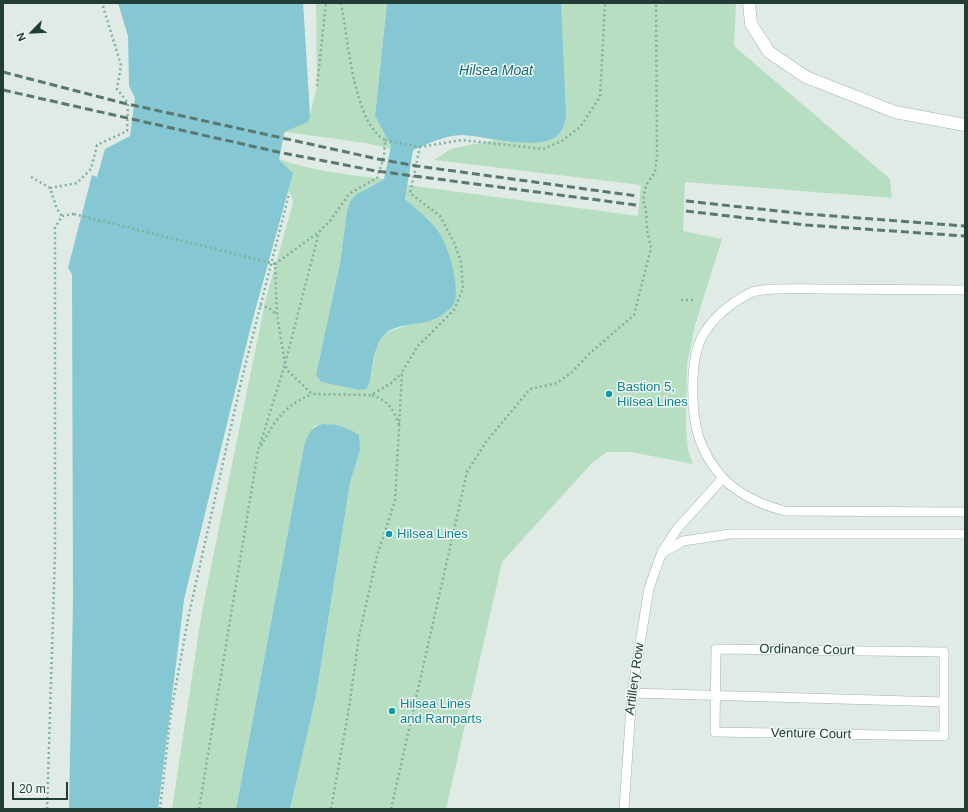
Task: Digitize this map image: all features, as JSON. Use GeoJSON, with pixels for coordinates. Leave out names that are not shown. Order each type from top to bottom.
{"type":"FeatureCollection","features":[{"type":"Feature","properties":{"kind":"street"},"geometry":{"type":"LineString","coordinates":[[749,3],[751,24],[769,52],[806,77],[896,112],[965,125]]}},
{"type":"Feature","properties":{"kind":"lane"},"geometry":{"type":"LineString","coordinates":[[965,290],[790,289],[752,292],[722,311],[703,335],[694,364],[693,410],[699,439],[712,465],[723,478],[744,495],[766,506],[785,511],[965,512]]}},
{"type":"Feature","properties":{"kind":"lane","name":"Artillery Row"},"geometry":{"type":"LineString","coordinates":[[624,809],[632,693],[649,588],[662,552],[676,529],[723,478]]}},
{"type":"Feature","properties":{"kind":"lane"},"geometry":{"type":"LineString","coordinates":[[662,552],[683,541],[730,534],[962,534]]}},
{"type":"Feature","properties":{"kind":"lane","name":"Ordinance Court"},"geometry":{"type":"LineString","coordinates":[[716,694],[716,648],[944,652],[944,702]]}},
{"type":"Feature","properties":{"kind":"lane"},"geometry":{"type":"LineString","coordinates":[[632,693],[716,694],[944,702]]}},
{"type":"Feature","properties":{"kind":"lane","name":"Venture Court"},"geometry":{"type":"LineString","coordinates":[[716,694],[715,732],[944,736],[944,702]]}},
{"type":"Feature","properties":{"kind":"path"},"geometry":{"type":"LineString","coordinates":[[31,177],[50,188],[77,183],[91,169],[97,145],[127,131],[128,103],[117,89],[121,65],[102,3]]}},
{"type":"Feature","properties":{"kind":"path"},"geometry":{"type":"LineString","coordinates":[[317,86],[326,3]]}},
{"type":"Feature","properties":{"kind":"path"},"geometry":{"type":"LineString","coordinates":[[341,3],[349,55],[360,100],[376,134],[385,140],[420,147],[462,140],[544,149],[560,142],[580,127],[600,97],[605,3]]}},
{"type":"Feature","properties":{"kind":"path"},"geometry":{"type":"LineString","coordinates":[[392,809],[467,472],[486,442],[530,389],[557,383],[572,372],[590,354],[634,316],[651,248],[647,230],[646,210],[642,200],[646,185],[655,172],[657,156],[656,3]]}},
{"type":"Feature","properties":{"kind":"path"},"geometry":{"type":"LineString","coordinates":[[62,216],[74,214],[275,264],[319,232],[330,221],[349,194],[377,178],[384,157],[385,140]]}},
{"type":"Feature","properties":{"kind":"path"},"geometry":{"type":"LineString","coordinates":[[371,395],[390,384],[402,372],[418,346],[454,310],[463,288],[461,262],[451,235],[440,216],[410,193],[420,147]]}},
{"type":"Feature","properties":{"kind":"path"},"geometry":{"type":"LineString","coordinates":[[50,188],[57,209],[62,216]]}},
{"type":"Feature","properties":{"kind":"path"},"geometry":{"type":"LineString","coordinates":[[160,809],[171,712],[189,614],[240,386],[288,194]]}},
{"type":"Feature","properties":{"kind":"path"},"geometry":{"type":"LineString","coordinates":[[47,809],[54,554],[56,228],[62,216]]}},
{"type":"Feature","properties":{"kind":"path"},"geometry":{"type":"LineString","coordinates":[[199,809],[258,451],[285,364],[319,232]]}},
{"type":"Feature","properties":{"kind":"path"},"geometry":{"type":"LineString","coordinates":[[275,264],[277,315],[285,364],[287,370],[312,394]]}},
{"type":"Feature","properties":{"kind":"path"},"geometry":{"type":"LineString","coordinates":[[681,300],[694,300]]}},
{"type":"Feature","properties":{"kind":"path"},"geometry":{"type":"LineString","coordinates":[[260,306],[269,308],[277,315]]}},
{"type":"Feature","properties":{"kind":"path"},"geometry":{"type":"LineString","coordinates":[[331,809],[349,708],[359,636],[377,556],[396,501],[401,429],[402,372]]}},
{"type":"Feature","properties":{"kind":"path"},"geometry":{"type":"LineString","coordinates":[[258,451],[271,427],[282,412],[297,400],[312,394],[371,395],[385,400],[394,413],[401,429]]}},
{"type":"Feature","properties":{"kind":"green space"},"geometry":{"type":"Polygon","coordinates":[[[303,3],[310,115],[317,86],[316,3],[387,3],[375,116],[391,146],[391,149],[366,143],[285,132],[279,159],[318,170],[384,179],[363,190],[347,211],[340,263],[316,375],[321,382],[359,390],[369,384],[377,346],[384,334],[406,325],[433,320],[449,311],[439,232],[405,199],[407,185],[638,216],[641,185],[434,160],[451,149],[498,139],[516,3],[736,3],[734,46],[890,179],[892,198],[685,182],[683,231],[722,239],[695,325],[687,364],[686,429],[688,450],[693,464],[631,452],[607,452],[592,463],[502,562],[446,809],[290,809],[316,696],[350,483],[360,450],[350,429],[332,425],[314,426],[304,446],[236,809],[172,809],[202,611],[266,298],[293,203],[291,195],[288,191],[261,286],[184,599],[158,809],[128,809],[303,3]]]}},
{"type":"Feature","properties":{"kind":"water"},"geometry":{"type":"Polygon","coordinates":[[[118,3],[303,3],[310,116],[308,122],[284,132],[279,160],[293,173],[250,329],[184,599],[158,809],[69,809],[73,600],[72,274],[68,268],[92,175],[97,177],[105,149],[130,136],[135,98],[129,86],[128,36],[118,3]]]}},
{"type":"Feature","properties":{"kind":"water","name":"Hilsea Moat"},"geometry":{"type":"Polygon","coordinates":[[[387,3],[561,3],[566,116],[561,131],[550,140],[526,143],[456,135],[437,140],[413,150],[405,199],[431,222],[442,237],[455,277],[456,296],[454,303],[450,308],[438,317],[429,321],[395,328],[384,335],[375,352],[369,384],[366,389],[359,390],[321,382],[316,375],[340,263],[347,211],[351,200],[357,194],[384,179],[391,146],[375,116],[387,3]]]}},
{"type":"Feature","properties":{"kind":"water"},"geometry":{"type":"Polygon","coordinates":[[[319,425],[342,426],[359,435],[360,450],[350,483],[316,696],[290,809],[236,809],[304,446],[310,432],[319,425]]]}},
{"type":"Feature","properties":{"kind":"railway"},"geometry":{"type":"LineString","coordinates":[[3,72],[123,103],[378,159],[417,166],[637,196]]}},
{"type":"Feature","properties":{"kind":"railway"},"geometry":{"type":"LineString","coordinates":[[3,90],[278,152],[376,171],[636,205]]}},
{"type":"Feature","properties":{"kind":"railway"},"geometry":{"type":"LineString","coordinates":[[686,201],[806,214],[965,226]]}},
{"type":"Feature","properties":{"kind":"railway"},"geometry":{"type":"LineString","coordinates":[[686,211],[806,225],[965,236]]}},
{"type":"Feature","properties":{"kind":"place","name":"Bastion 5, Hilsea Lines"},"geometry":{"type":"Point","coordinates":[609,394]}},
{"type":"Feature","properties":{"kind":"place","name":"Hilsea Lines"},"geometry":{"type":"Point","coordinates":[389,534]}},
{"type":"Feature","properties":{"kind":"place","name":"Hilsea Lines and Ramparts"},"geometry":{"type":"Point","coordinates":[392,711]}}]}
